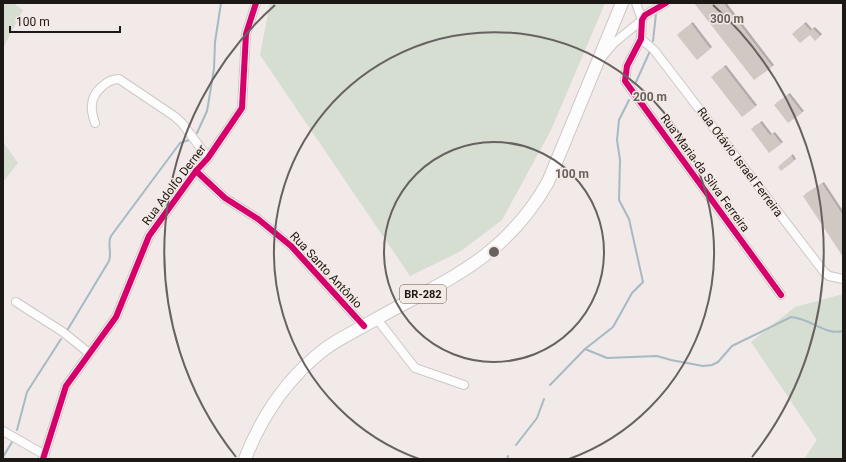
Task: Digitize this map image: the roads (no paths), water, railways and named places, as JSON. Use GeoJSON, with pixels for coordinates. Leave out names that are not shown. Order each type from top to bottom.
{"type":"FeatureCollection","features":[{"type":"Feature","properties":{"kind":"highway","name":"BR-282"},"geometry":{"type":"LineString","coordinates":[[245,459],[261,422],[287,384],[326,349],[342,338],[470,268],[491,252],[523,220],[537,201],[548,182],[622,3]]}},
{"type":"Feature","properties":{"kind":"street","name":"Rua Adolfo Derner"},"geometry":{"type":"LineString","coordinates":[[44,457],[66,386],[89,353],[101,340],[116,317],[149,236],[196,171],[208,158],[242,108],[246,34],[256,3]]}},
{"type":"Feature","properties":{"kind":"street"},"geometry":{"type":"LineString","coordinates":[[636,3],[642,20]]}},
{"type":"Feature","properties":{"kind":"street"},"geometry":{"type":"LineString","coordinates":[[641,38],[642,20],[644,15],[666,3]]}},
{"type":"Feature","properties":{"kind":"street"},"geometry":{"type":"LineString","coordinates":[[599,61],[614,43],[642,20]]}},
{"type":"Feature","properties":{"kind":"street","name":"Rua Otávio Israel Ferreira"},"geometry":{"type":"LineString","coordinates":[[641,38],[654,50],[824,272],[829,276],[843,279]]}},
{"type":"Feature","properties":{"kind":"street","name":"Rua Maria da Silva Ferreira"},"geometry":{"type":"LineString","coordinates":[[641,38],[627,66],[625,81],[628,87],[781,295]]}},
{"type":"Feature","properties":{"kind":"street"},"geometry":{"type":"LineString","coordinates":[[95,123],[92,109],[94,96],[109,81],[119,79],[125,81],[182,123],[208,158]]}},
{"type":"Feature","properties":{"kind":"street","name":"Rua Santo Antônio"},"geometry":{"type":"LineString","coordinates":[[196,171],[225,198],[258,219],[291,246],[364,326]]}},
{"type":"Feature","properties":{"kind":"street"},"geometry":{"type":"LineString","coordinates":[[16,302],[64,332],[89,353]]}},
{"type":"Feature","properties":{"kind":"street"},"geometry":{"type":"LineString","coordinates":[[377,319],[415,368],[464,386]]}},
{"type":"Feature","properties":{"kind":"street"},"geometry":{"type":"LineString","coordinates":[[3,431],[44,457]]}},
{"type":"Feature","properties":{"kind":"waterway"},"geometry":{"type":"LineString","coordinates":[[197,133],[207,111],[214,69],[215,42],[221,3]]}},
{"type":"Feature","properties":{"kind":"waterway"},"geometry":{"type":"LineString","coordinates":[[653,41],[656,14]]}},
{"type":"Feature","properties":{"kind":"waterway"},"geometry":{"type":"LineString","coordinates":[[636,82],[650,51]]}},
{"type":"Feature","properties":{"kind":"waterway"},"geometry":{"type":"LineString","coordinates":[[550,385],[585,349],[613,327],[632,293],[643,282],[629,219],[619,200],[620,160],[617,140],[619,120],[629,100]]}},
{"type":"Feature","properties":{"kind":"waterway"},"geometry":{"type":"LineString","coordinates":[[68,329],[109,261],[109,242],[111,236],[180,143],[189,140]]}},
{"type":"Feature","properties":{"kind":"waterway"},"geometry":{"type":"LineString","coordinates":[[585,349],[607,358],[657,356],[703,366],[712,365],[718,362],[732,346],[791,317],[805,320],[830,331],[843,331]]}},
{"type":"Feature","properties":{"kind":"waterway"},"geometry":{"type":"LineString","coordinates":[[17,430],[27,392],[61,339]]}},
{"type":"Feature","properties":{"kind":"waterway"},"geometry":{"type":"LineString","coordinates":[[516,445],[537,418],[544,399]]}},
{"type":"Feature","properties":{"kind":"waterway"},"geometry":{"type":"LineString","coordinates":[[3,457],[12,442]]}}]}
